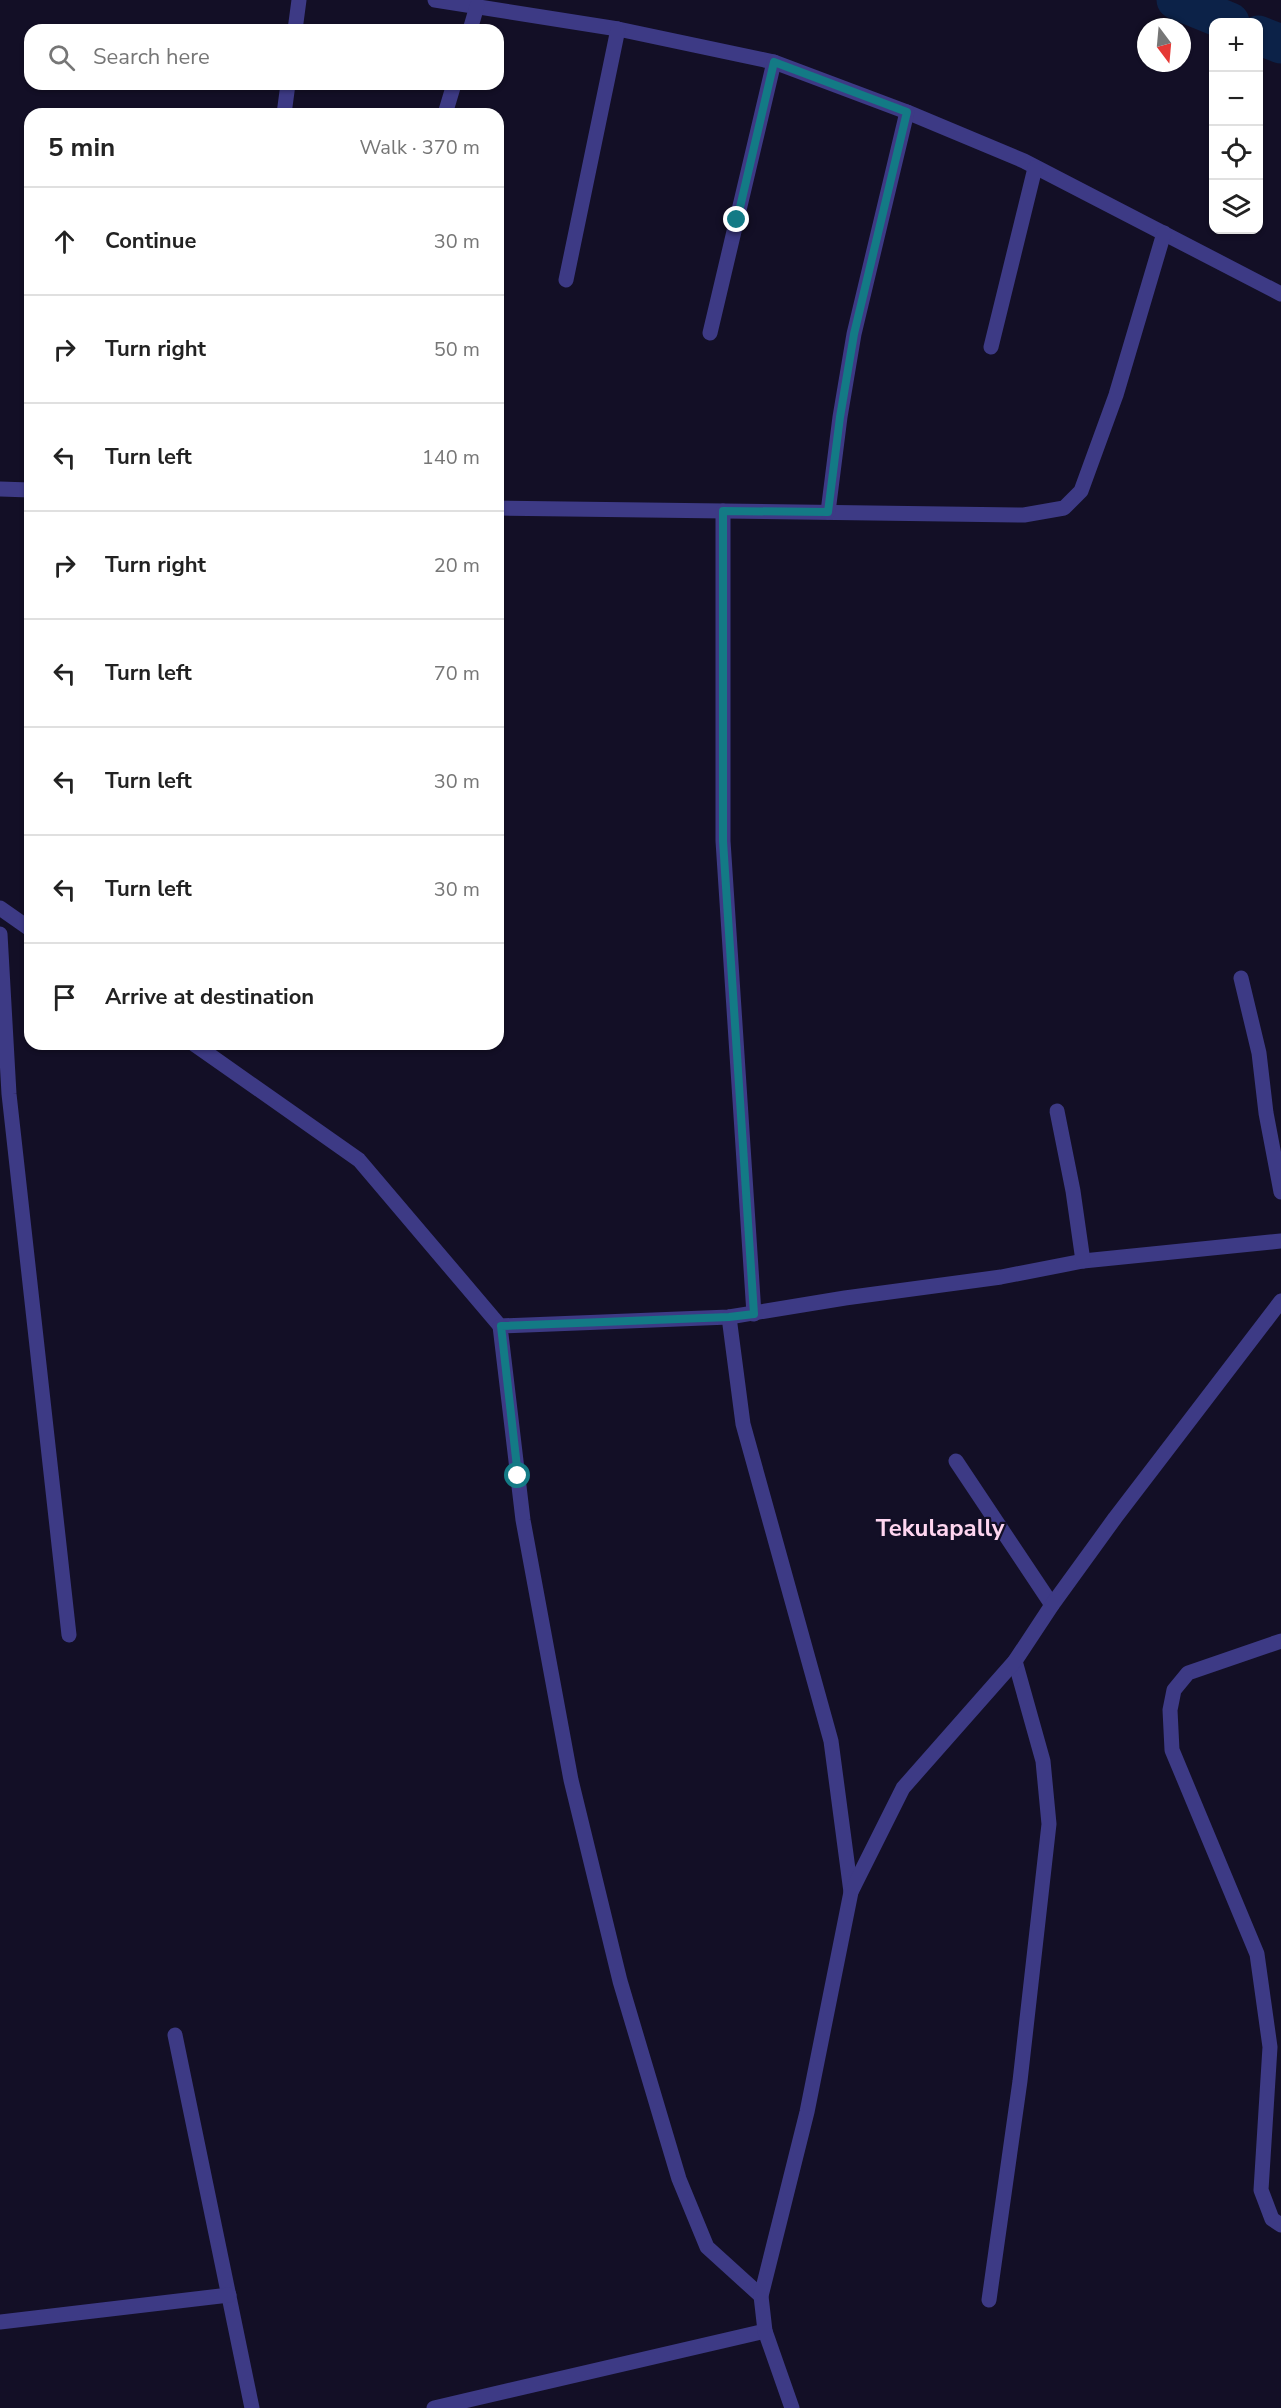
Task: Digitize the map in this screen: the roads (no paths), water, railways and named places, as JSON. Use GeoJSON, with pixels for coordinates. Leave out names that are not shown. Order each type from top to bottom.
{"type":"FeatureCollection","features":[{"type":"Feature","properties":{"kind":"street"},"geometry":{"type":"LineString","coordinates":[[296,24],[299,0]]}},
{"type":"Feature","properties":{"kind":"street"},"geometry":{"type":"LineString","coordinates":[[435,0],[618,29],[774,62],[907,112],[1035,168],[1281,294]]}},
{"type":"Feature","properties":{"kind":"street"},"geometry":{"type":"LineString","coordinates":[[472,24],[477,6]]}},
{"type":"Feature","properties":{"kind":"street"},"geometry":{"type":"LineString","coordinates":[[566,280],[618,29]]}},
{"type":"Feature","properties":{"kind":"street"},"geometry":{"type":"LineString","coordinates":[[710,333],[774,62]]}},
{"type":"Feature","properties":{"kind":"street"},"geometry":{"type":"LineString","coordinates":[[285,108],[287,90]]}},
{"type":"Feature","properties":{"kind":"street"},"geometry":{"type":"LineString","coordinates":[[447,108],[452,90]]}},
{"type":"Feature","properties":{"kind":"street"},"geometry":{"type":"LineString","coordinates":[[828,512],[840,417],[854,334],[907,112]]}},
{"type":"Feature","properties":{"kind":"street"},"geometry":{"type":"LineString","coordinates":[[991,347],[1035,168]]}},
{"type":"Feature","properties":{"kind":"street"},"geometry":{"type":"LineString","coordinates":[[504,508],[1024,515],[1064,507],[1081,491],[1116,394],[1164,233]]}},
{"type":"Feature","properties":{"kind":"street"},"geometry":{"type":"LineString","coordinates":[[0,489],[24,490]]}},
{"type":"Feature","properties":{"kind":"street"},"geometry":{"type":"LineString","coordinates":[[723,511],[723,841],[754,1314]]}},
{"type":"Feature","properties":{"kind":"street"},"geometry":{"type":"LineString","coordinates":[[0,908],[24,925]]}},
{"type":"Feature","properties":{"kind":"street"},"geometry":{"type":"LineString","coordinates":[[0,934],[9,1094],[69,1635]]}},
{"type":"Feature","properties":{"kind":"street"},"geometry":{"type":"LineString","coordinates":[[1241,978],[1259,1053],[1266,1113],[1281,1192]]}},
{"type":"Feature","properties":{"kind":"street"},"geometry":{"type":"LineString","coordinates":[[202,1050],[358,1160],[501,1326],[523,1520],[571,1780],[620,1981],[679,2179],[707,2247],[761,2296]]}},
{"type":"Feature","properties":{"kind":"street"},"geometry":{"type":"LineString","coordinates":[[1057,1111],[1073,1191],[1083,1261]]}},
{"type":"Feature","properties":{"kind":"street"},"geometry":{"type":"LineString","coordinates":[[501,1326],[729,1317],[845,1298],[1001,1277],[1083,1261],[1281,1241]]}},
{"type":"Feature","properties":{"kind":"street"},"geometry":{"type":"LineString","coordinates":[[792,2408],[765,2331],[761,2296],[807,2112],[851,1892],[903,1788],[1015,1661],[1115,1518],[1281,1301]]}},
{"type":"Feature","properties":{"kind":"street"},"geometry":{"type":"LineString","coordinates":[[729,1317],[743,1424],[831,1741],[851,1892]]}},
{"type":"Feature","properties":{"kind":"street"},"geometry":{"type":"LineString","coordinates":[[956,1461],[1052,1605]]}},
{"type":"Feature","properties":{"kind":"street"},"geometry":{"type":"LineString","coordinates":[[1281,1641],[1188,1674],[1174,1690],[1170,1710],[1172,1750],[1257,1954],[1270,2047],[1261,2190],[1272,2219],[1281,2225]]}},
{"type":"Feature","properties":{"kind":"street"},"geometry":{"type":"LineString","coordinates":[[989,2300],[1020,2081],[1049,1824],[1043,1761],[1015,1661]]}},
{"type":"Feature","properties":{"kind":"street"},"geometry":{"type":"LineString","coordinates":[[175,2035],[252,2408]]}},
{"type":"Feature","properties":{"kind":"street"},"geometry":{"type":"LineString","coordinates":[[0,2322],[229,2295]]}},
{"type":"Feature","properties":{"kind":"street"},"geometry":{"type":"LineString","coordinates":[[434,2408],[765,2331]]}},
{"type":"Feature","properties":{"kind":"waterway"},"geometry":{"type":"LineString","coordinates":[[1176,0],[1220,18]]}},
{"type":"Feature","properties":{"kind":"waterway"},"geometry":{"type":"LineString","coordinates":[[1263,37],[1281,44]]}},
{"type":"Feature","properties":{"kind":"district","name":"Tekulapally"},"geometry":{"type":"Point","coordinates":[940,1528]}}]}
